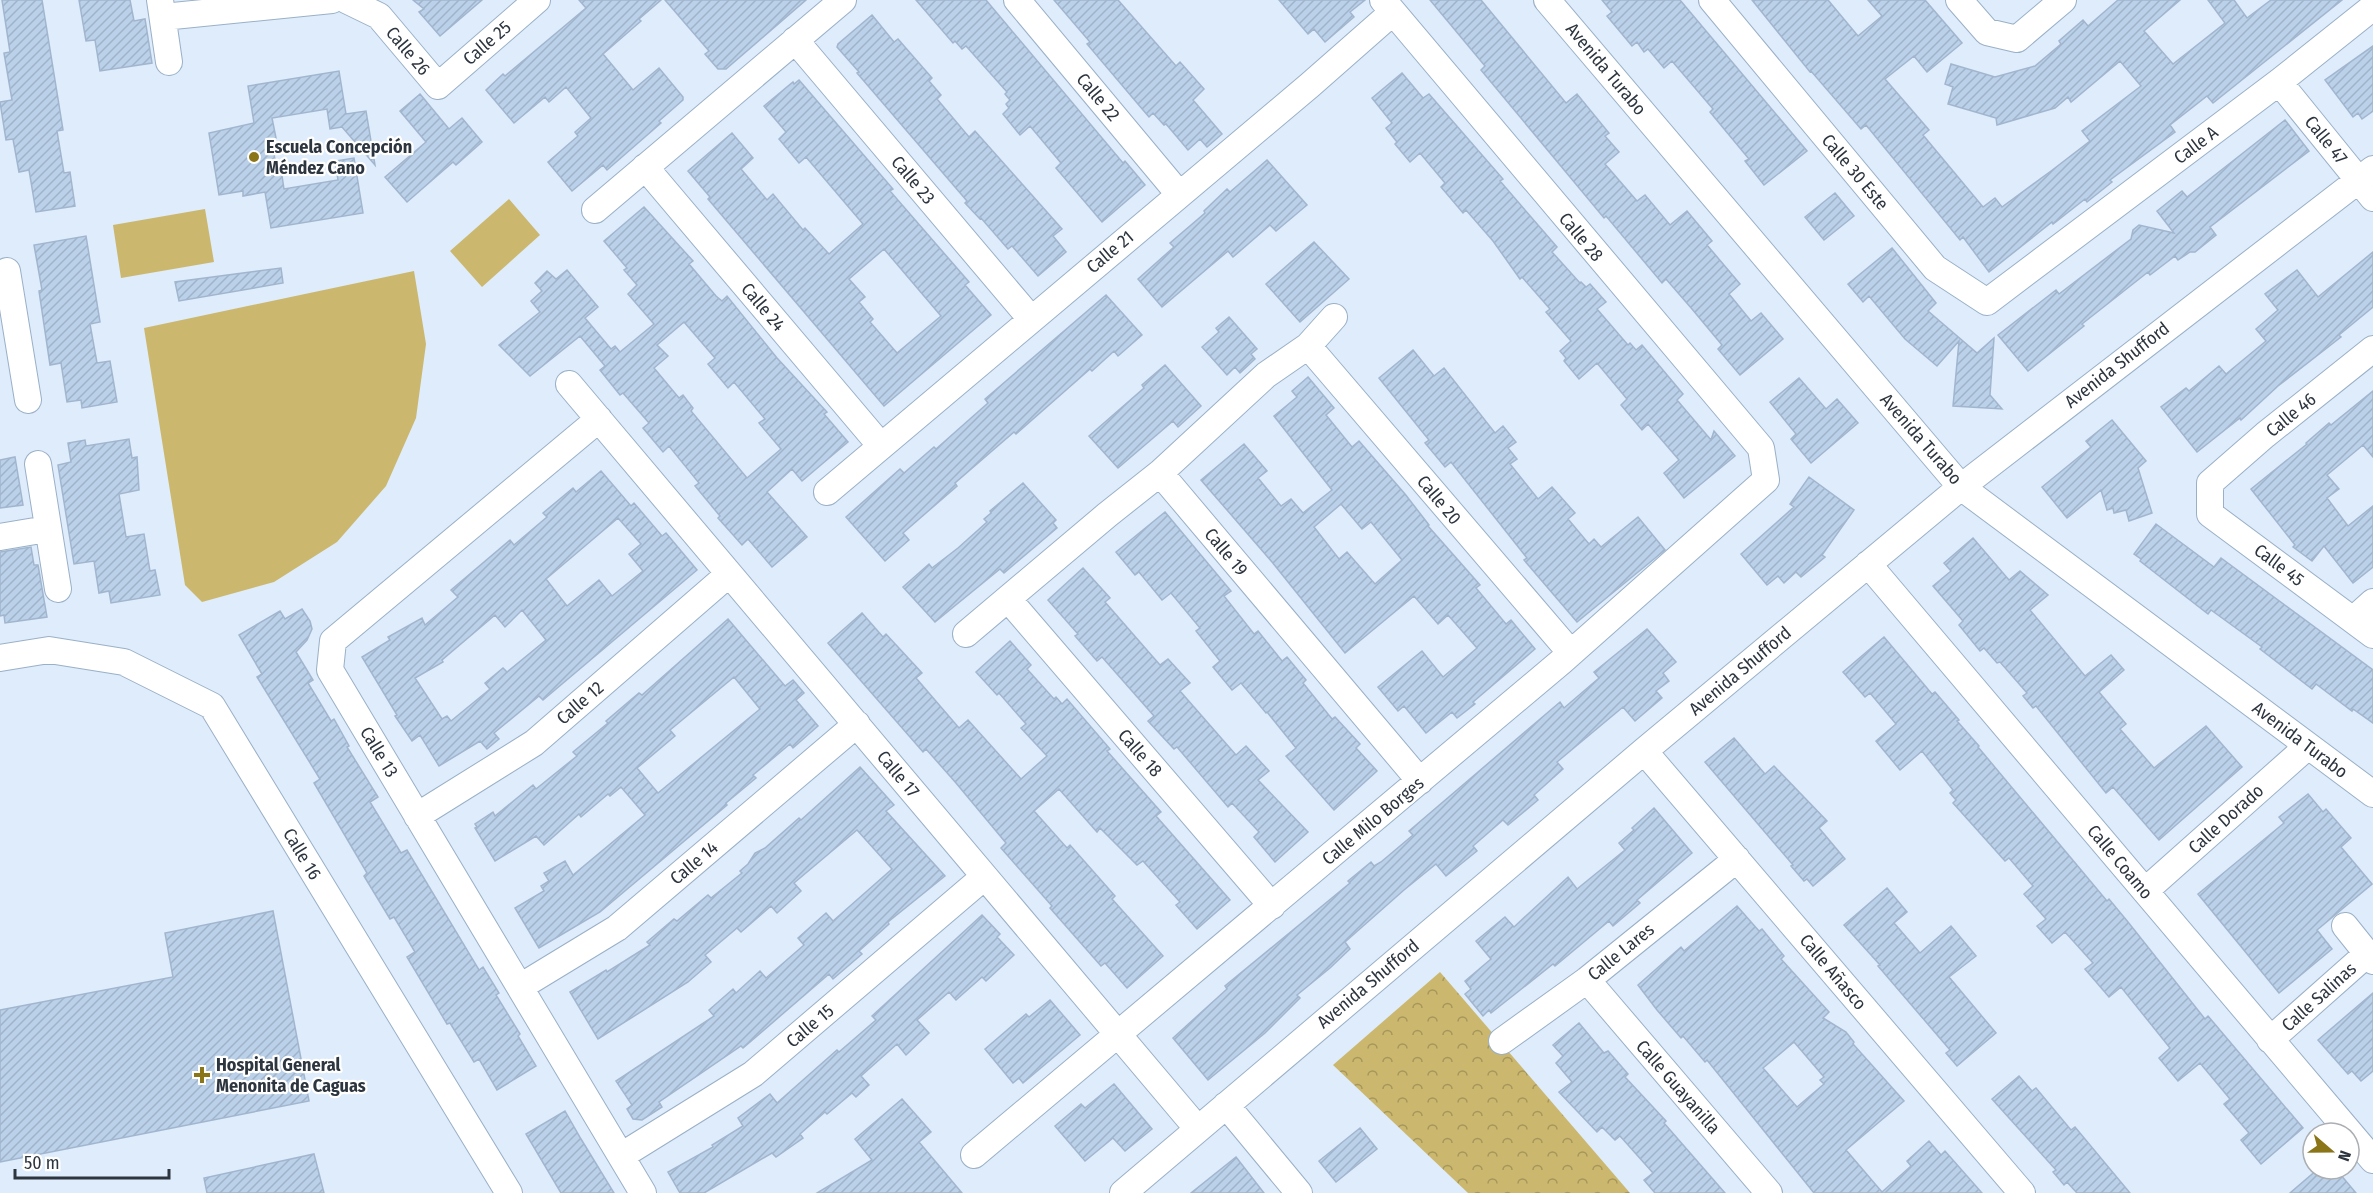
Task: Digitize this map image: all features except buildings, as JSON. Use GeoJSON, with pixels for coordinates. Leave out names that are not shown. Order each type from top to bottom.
{"type":"FeatureCollection","features":[{"type":"Feature","properties":{"kind":"street"},"geometry":{"type":"LineString","coordinates":[[169,62],[161,9],[332,0]]}},
{"type":"Feature","properties":{"kind":"street","name":"Calle 26"},"geometry":{"type":"LineString","coordinates":[[346,0],[379,16],[438,86]]}},
{"type":"Feature","properties":{"kind":"street","name":"Calle 25"},"geometry":{"type":"LineString","coordinates":[[438,86],[537,0]]}},
{"type":"Feature","properties":{"kind":"street"},"geometry":{"type":"LineString","coordinates":[[595,210],[843,0]]}},
{"type":"Feature","properties":{"kind":"street","name":"Calle 22"},"geometry":{"type":"LineString","coordinates":[[1017,0],[1179,194]]}},
{"type":"Feature","properties":{"kind":"street","name":"Avenida Turabo"},"geometry":{"type":"LineString","coordinates":[[1547,0],[1961,487],[2373,794]]}},
{"type":"Feature","properties":{"kind":"street","name":"Calle 30 Este"},"geometry":{"type":"LineString","coordinates":[[1712,0],[1935,267],[1987,303],[2017,280]]}},
{"type":"Feature","properties":{"kind":"street"},"geometry":{"type":"LineString","coordinates":[[1959,0],[1987,33],[2017,39],[2063,0]]}},
{"type":"Feature","properties":{"kind":"street","name":"Calle 21"},"geometry":{"type":"LineString","coordinates":[[827,492],[1310,85],[1388,6]]}},
{"type":"Feature","properties":{"kind":"street","name":"Calle 28"},"geometry":{"type":"LineString","coordinates":[[1388,6],[1761,448],[1766,480]]}},
{"type":"Feature","properties":{"kind":"street","name":"Calle A"},"geometry":{"type":"LineString","coordinates":[[2017,280],[2279,82],[2373,7]]}},
{"type":"Feature","properties":{"kind":"street","name":"Calle 23"},"geometry":{"type":"LineString","coordinates":[[795,40],[1031,319]]}},
{"type":"Feature","properties":{"kind":"street","name":"Calle 47"},"geometry":{"type":"LineString","coordinates":[[2279,82],[2368,182]]}},
{"type":"Feature","properties":{"kind":"street","name":"Calle 24"},"geometry":{"type":"LineString","coordinates":[[645,167],[881,446]]}},
{"type":"Feature","properties":{"kind":"street","name":"Avenida Shufford"},"geometry":{"type":"LineString","coordinates":[[1123,1193],[1644,751],[1961,487],[2368,182]]}},
{"type":"Feature","properties":{"kind":"street"},"geometry":{"type":"LineString","coordinates":[[7,271],[8,336],[28,400]]}},
{"type":"Feature","properties":{"kind":"street"},"geometry":{"type":"LineString","coordinates":[[966,634],[1160,473],[1266,375],[1308,346],[1334,317]]}},
{"type":"Feature","properties":{"kind":"street","name":"Calle 20"},"geometry":{"type":"LineString","coordinates":[[1308,346],[1571,653]]}},
{"type":"Feature","properties":{"kind":"street","name":"Calle 46"},"geometry":{"type":"LineString","coordinates":[[2210,483],[2265,435],[2373,349]]}},
{"type":"Feature","properties":{"kind":"street","name":"Calle 17"},"geometry":{"type":"LineString","coordinates":[[569,384],[1197,1128]]}},
{"type":"Feature","properties":{"kind":"street","name":"Calle 13"},"geometry":{"type":"LineString","coordinates":[[599,419],[333,641],[330,670],[643,1193]]}},
{"type":"Feature","properties":{"kind":"street"},"geometry":{"type":"LineString","coordinates":[[38,464],[58,589]]}},
{"type":"Feature","properties":{"kind":"street","name":"Calle 19"},"geometry":{"type":"LineString","coordinates":[[1160,473],[1420,781]]}},
{"type":"Feature","properties":{"kind":"street","name":"Calle Milo Borges"},"geometry":{"type":"LineString","coordinates":[[974,1155],[1571,653],[1766,480]]}},
{"type":"Feature","properties":{"kind":"street","name":"Calle 45"},"geometry":{"type":"LineString","coordinates":[[2210,483],[2210,514],[2373,634]]}},
{"type":"Feature","properties":{"kind":"street"},"geometry":{"type":"LineString","coordinates":[[0,537],[47,529]]}},
{"type":"Feature","properties":{"kind":"street","name":"Calle Coamo"},"geometry":{"type":"LineString","coordinates":[[1868,564],[2373,1160]]}},
{"type":"Feature","properties":{"kind":"street","name":"Calle 12"},"geometry":{"type":"LineString","coordinates":[[417,816],[534,743],[729,574]]}},
{"type":"Feature","properties":{"kind":"street","name":"Calle 18"},"geometry":{"type":"LineString","coordinates":[[1008,599],[1272,906]]}},
{"type":"Feature","properties":{"kind":"street"},"geometry":{"type":"LineString","coordinates":[[2353,620],[2373,602]]}},
{"type":"Feature","properties":{"kind":"street","name":"Calle 16"},"geometry":{"type":"LineString","coordinates":[[0,658],[49,650],[124,662],[212,706],[509,1193]]}},
{"type":"Feature","properties":{"kind":"street","name":"Calle 14"},"geometry":{"type":"LineString","coordinates":[[520,987],[617,928],[856,724]]}},
{"type":"Feature","properties":{"kind":"street","name":"Calle Dorado"},"geometry":{"type":"LineString","coordinates":[[2145,891],[2308,746]]}},
{"type":"Feature","properties":{"kind":"street","name":"Calle Añasco"},"geometry":{"type":"LineString","coordinates":[[1644,751],[2022,1193]]}},
{"type":"Feature","properties":{"kind":"street","name":"Calle Lares"},"geometry":{"type":"LineString","coordinates":[[1502,1041],[1587,980],[1737,859]]}},
{"type":"Feature","properties":{"kind":"street","name":"Calle 15"},"geometry":{"type":"LineString","coordinates":[[621,1156],[753,1074],[984,877]]}},
{"type":"Feature","properties":{"kind":"street"},"geometry":{"type":"LineString","coordinates":[[2345,926],[2370,957]]}},
{"type":"Feature","properties":{"kind":"street","name":"Calle Salinas"},"geometry":{"type":"LineString","coordinates":[[2271,1040],[2370,957]]}},
{"type":"Feature","properties":{"kind":"street","name":"Calle Guayanilla"},"geometry":{"type":"LineString","coordinates":[[1587,980],[1769,1193]]}},
{"type":"Feature","properties":{"kind":"street"},"geometry":{"type":"LineString","coordinates":[[1226,1105],[1299,1193]]}},
{"type":"Feature","properties":{"kind":"green space"},"geometry":{"type":"Polygon","coordinates":[[[509,199],[540,235],[482,287],[450,251],[509,199]]]}},
{"type":"Feature","properties":{"kind":"green space"},"geometry":{"type":"Polygon","coordinates":[[[205,209],[214,262],[121,278],[113,225],[205,209]]]}},
{"type":"Feature","properties":{"kind":"green space"},"geometry":{"type":"Polygon","coordinates":[[[414,271],[426,344],[416,418],[386,486],[337,542],[274,582],[202,602],[185,585],[144,328],[414,271]]]}},
{"type":"Feature","properties":{"kind":"green space"},"geometry":{"type":"Polygon","coordinates":[[[1440,972],[1630,1193],[1468,1193],[1333,1065],[1440,972]]]}},
{"type":"Feature","properties":{"kind":"place","name":"Escuela Concepción Méndez Cano"},"geometry":{"type":"Point","coordinates":[254,157]}},
{"type":"Feature","properties":{"kind":"place","name":"Hospital General Menonita de Caguas"},"geometry":{"type":"Point","coordinates":[202,1075]}}]}
